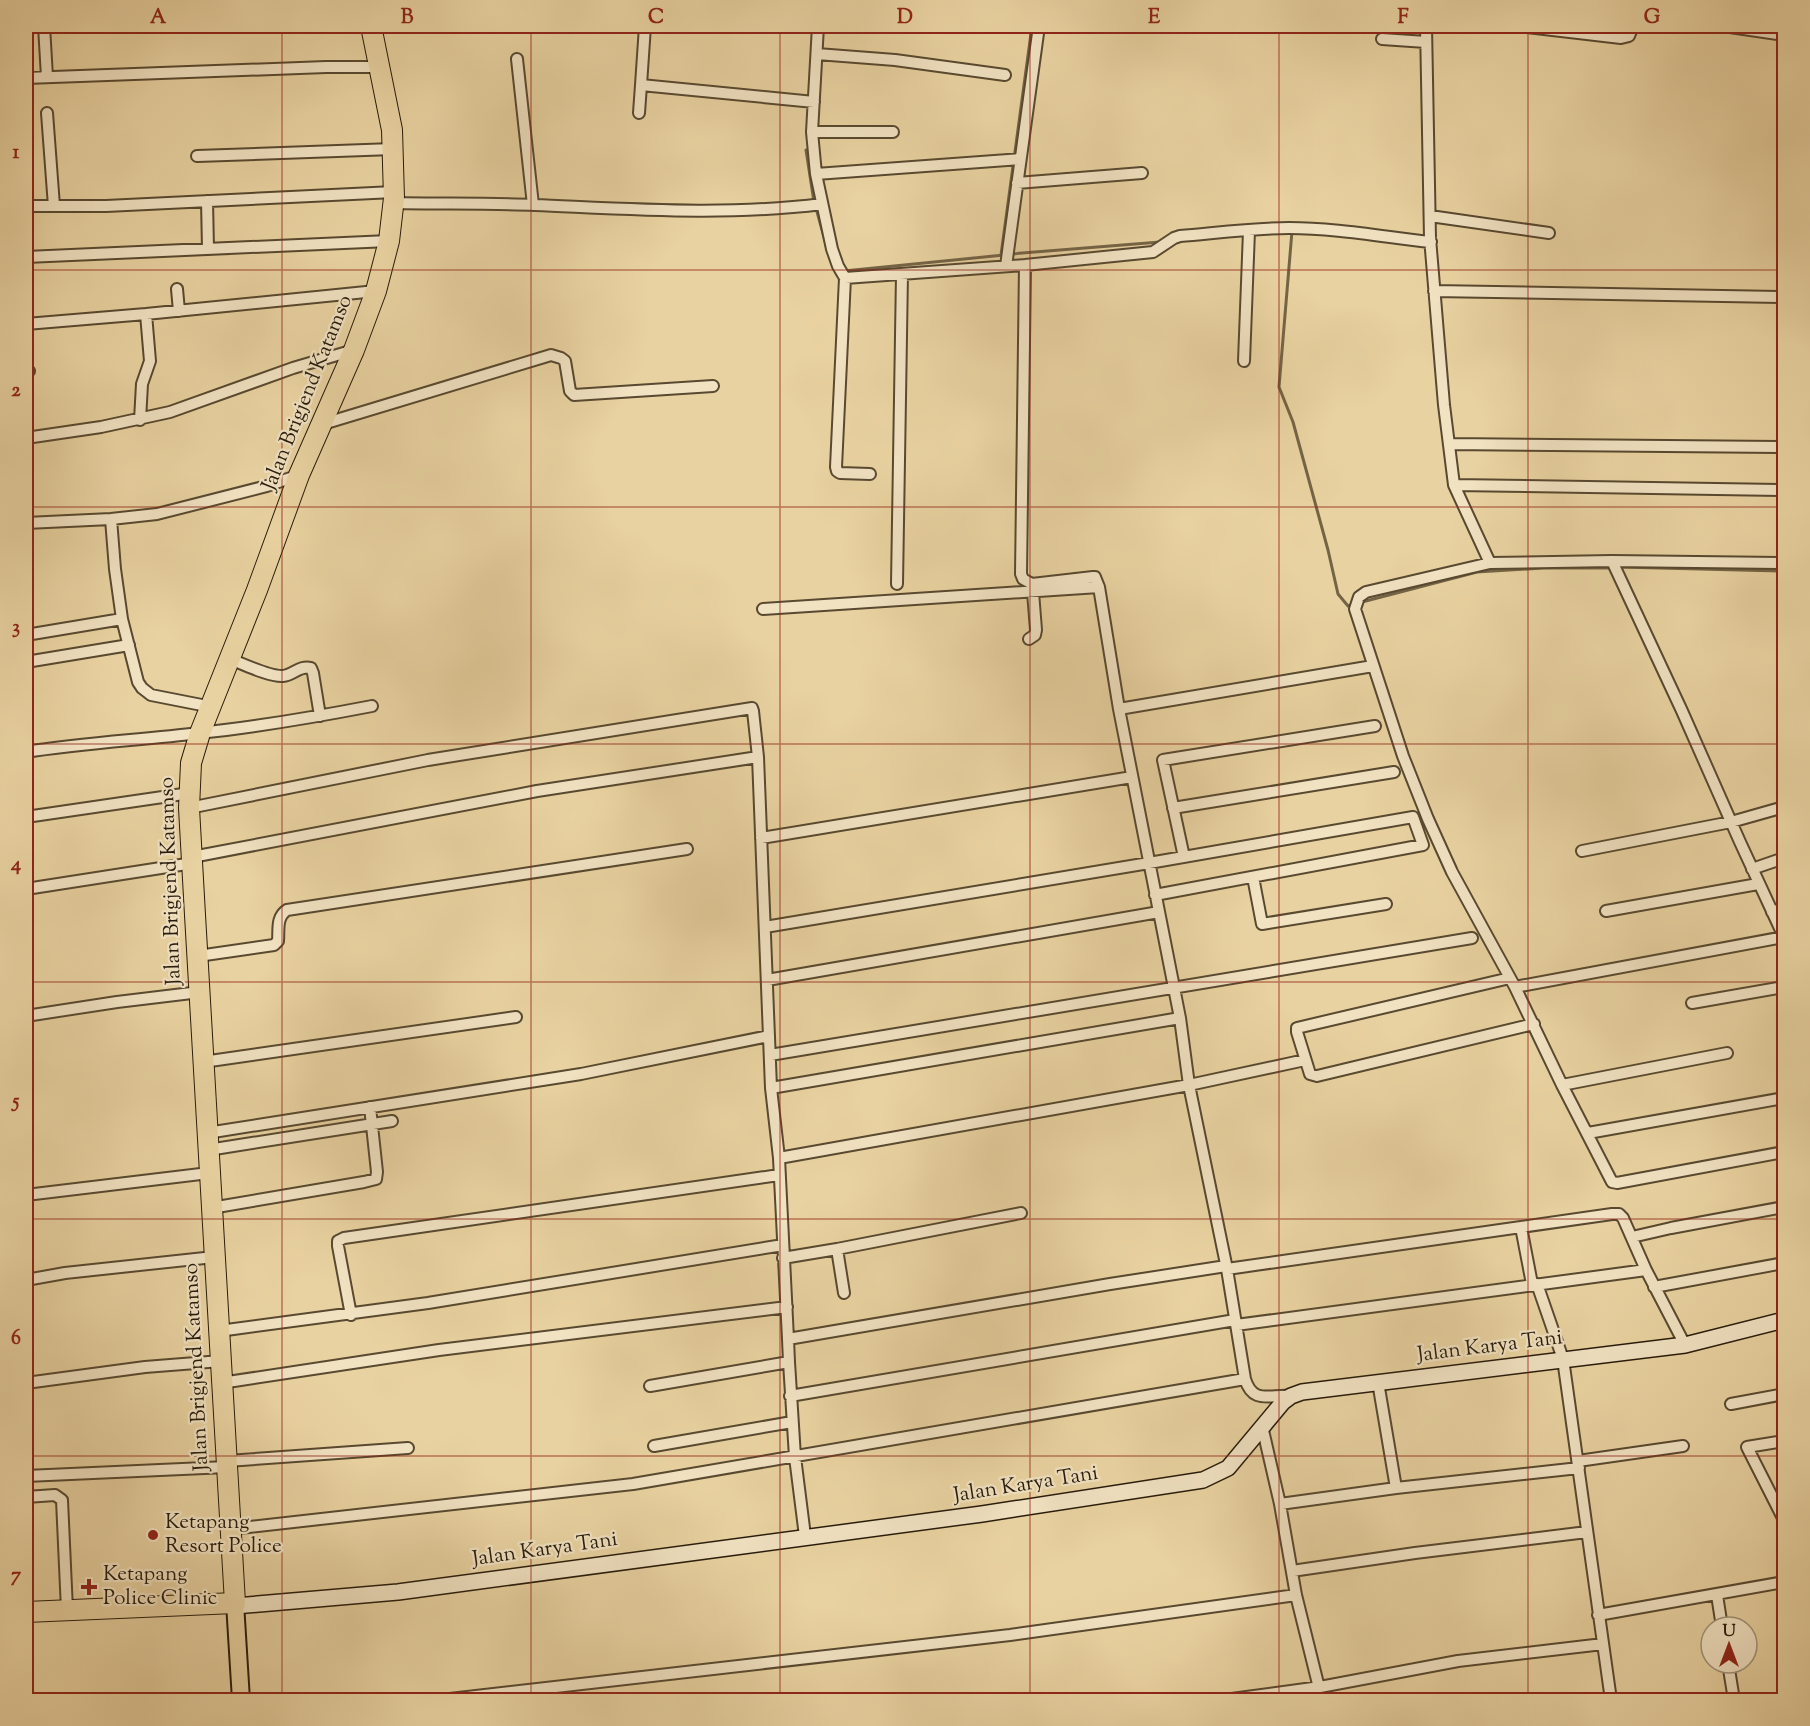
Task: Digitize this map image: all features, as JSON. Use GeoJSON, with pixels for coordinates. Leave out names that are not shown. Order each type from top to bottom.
{"type":"FeatureCollection","features":[{"type":"Feature","properties":{"kind":"highway","name":"Jalan Brigjend Katamso"},"geometry":{"type":"LineString","coordinates":[[235,1605],[203,1062],[190,801],[191,763],[200,733],[212,707],[299,475],[354,350],[376,291],[389,240],[394,197],[393,149],[371,26]]}},
{"type":"Feature","properties":{"kind":"highway"},"geometry":{"type":"LineString","coordinates":[[26,1612],[235,1605]]}},
{"type":"Feature","properties":{"kind":"main road","name":"Jalan Brigjend Katamso"},"geometry":{"type":"LineString","coordinates":[[235,1605],[241,1701]]}},
{"type":"Feature","properties":{"kind":"street"},"geometry":{"type":"LineString","coordinates":[[44,26],[47,77]]}},
{"type":"Feature","properties":{"kind":"street"},"geometry":{"type":"LineString","coordinates":[[639,113],[645,26]]}},
{"type":"Feature","properties":{"kind":"street"},"geometry":{"type":"LineString","coordinates":[[818,26],[812,132],[816,205],[835,260],[845,278],[836,467],[840,473],[870,474]]}},
{"type":"Feature","properties":{"kind":"street"},"geometry":{"type":"LineString","coordinates":[[1006,266],[1039,26]]}},
{"type":"Feature","properties":{"kind":"street"},"geometry":{"type":"LineString","coordinates":[[1426,26],[1431,242],[1449,444],[1454,485],[1490,563]]}},
{"type":"Feature","properties":{"kind":"street"},"geometry":{"type":"LineString","coordinates":[[1517,26],[1621,38],[1629,36],[1633,26]]}},
{"type":"Feature","properties":{"kind":"street"},"geometry":{"type":"LineString","coordinates":[[1723,26],[1785,35]]}},
{"type":"Feature","properties":{"kind":"street"},"geometry":{"type":"LineString","coordinates":[[1382,39],[1426,42]]}},
{"type":"Feature","properties":{"kind":"street"},"geometry":{"type":"LineString","coordinates":[[817,54],[928,64],[1005,75]]}},
{"type":"Feature","properties":{"kind":"street"},"geometry":{"type":"LineString","coordinates":[[517,59],[533,205]]}},
{"type":"Feature","properties":{"kind":"street"},"geometry":{"type":"LineString","coordinates":[[26,78],[380,67]]}},
{"type":"Feature","properties":{"kind":"street"},"geometry":{"type":"LineString","coordinates":[[641,85],[813,102]]}},
{"type":"Feature","properties":{"kind":"street"},"geometry":{"type":"LineString","coordinates":[[47,113],[54,206]]}},
{"type":"Feature","properties":{"kind":"street"},"geometry":{"type":"LineString","coordinates":[[812,132],[893,132]]}},
{"type":"Feature","properties":{"kind":"street"},"geometry":{"type":"LineString","coordinates":[[197,156],[393,149]]}},
{"type":"Feature","properties":{"kind":"street"},"geometry":{"type":"LineString","coordinates":[[816,174],[1020,159]]}},
{"type":"Feature","properties":{"kind":"street"},"geometry":{"type":"LineString","coordinates":[[1017,183],[1142,173]]}},
{"type":"Feature","properties":{"kind":"street"},"geometry":{"type":"LineString","coordinates":[[26,206],[394,197],[692,212],[816,205]]}},
{"type":"Feature","properties":{"kind":"street"},"geometry":{"type":"LineString","coordinates":[[207,201],[208,249]]}},
{"type":"Feature","properties":{"kind":"street"},"geometry":{"type":"LineString","coordinates":[[1430,216],[1549,233]]}},
{"type":"Feature","properties":{"kind":"street"},"geometry":{"type":"LineString","coordinates":[[845,278],[1025,265],[1153,252],[1180,236],[1249,231],[1306,229],[1431,242]]}},
{"type":"Feature","properties":{"kind":"street"},"geometry":{"type":"LineString","coordinates":[[1244,361],[1249,231]]}},
{"type":"Feature","properties":{"kind":"street"},"geometry":{"type":"LineString","coordinates":[[26,257],[389,240]]}},
{"type":"Feature","properties":{"kind":"street"},"geometry":{"type":"LineString","coordinates":[[1025,265],[1021,574],[1026,582],[1032,584],[1093,577],[1099,587],[1119,709],[1174,988],[1189,1085],[1226,1268],[1245,1379],[1251,1392],[1257,1396],[1291,1396]]}},
{"type":"Feature","properties":{"kind":"street"},"geometry":{"type":"LineString","coordinates":[[897,584],[902,274]]}},
{"type":"Feature","properties":{"kind":"street"},"geometry":{"type":"LineString","coordinates":[[177,289],[179,311]]}},
{"type":"Feature","properties":{"kind":"street"},"geometry":{"type":"LineString","coordinates":[[26,324],[376,291]]}},
{"type":"Feature","properties":{"kind":"street"},"geometry":{"type":"LineString","coordinates":[[1434,291],[1785,297]]}},
{"type":"Feature","properties":{"kind":"street"},"geometry":{"type":"LineString","coordinates":[[140,420],[142,384],[150,361],[146,314]]}},
{"type":"Feature","properties":{"kind":"street"},"geometry":{"type":"LineString","coordinates":[[26,438],[140,420],[170,412],[293,368],[354,350]]}},
{"type":"Feature","properties":{"kind":"street"},"geometry":{"type":"LineString","coordinates":[[323,424],[551,355],[565,361],[570,391],[574,395],[713,386]]}},
{"type":"Feature","properties":{"kind":"street"},"geometry":{"type":"LineString","coordinates":[[1449,444],[1785,447]]}},
{"type":"Feature","properties":{"kind":"street"},"geometry":{"type":"LineString","coordinates":[[26,523],[158,514],[267,486],[299,475]]}},
{"type":"Feature","properties":{"kind":"street"},"geometry":{"type":"LineString","coordinates":[[1454,485],[1785,490]]}},
{"type":"Feature","properties":{"kind":"street"},"geometry":{"type":"LineString","coordinates":[[111,519],[122,619],[138,682],[146,693],[212,707]]}},
{"type":"Feature","properties":{"kind":"street"},"geometry":{"type":"LineString","coordinates":[[1534,1024],[1315,1077],[1310,1074],[1297,1032],[1300,1026],[1513,983],[1784,937],[1612,561]]}},
{"type":"Feature","properties":{"kind":"street"},"geometry":{"type":"LineString","coordinates":[[1785,563],[1612,561],[1490,563],[1366,592],[1355,604],[1356,616],[1403,756],[1433,830],[1452,872],[1513,983],[1562,1085],[1614,1183],[1785,1152]]}},
{"type":"Feature","properties":{"kind":"street"},"geometry":{"type":"LineString","coordinates":[[763,609],[1099,587]]}},
{"type":"Feature","properties":{"kind":"street"},"geometry":{"type":"LineString","coordinates":[[1029,639],[1036,630],[1033,592]]}},
{"type":"Feature","properties":{"kind":"street"},"geometry":{"type":"LineString","coordinates":[[26,635],[122,619]]}},
{"type":"Feature","properties":{"kind":"street"},"geometry":{"type":"LineString","coordinates":[[26,662],[129,645]]}},
{"type":"Feature","properties":{"kind":"street"},"geometry":{"type":"LineString","coordinates":[[230,659],[278,676],[304,667],[310,668],[314,674],[320,716]]}},
{"type":"Feature","properties":{"kind":"street"},"geometry":{"type":"LineString","coordinates":[[1119,709],[1373,666]]}},
{"type":"Feature","properties":{"kind":"street"},"geometry":{"type":"LineString","coordinates":[[26,752],[200,733],[320,716],[372,706]]}},
{"type":"Feature","properties":{"kind":"street"},"geometry":{"type":"LineString","coordinates":[[26,817],[190,801],[748,708],[753,711],[758,757],[771,1088],[779,1158],[790,1396],[805,1536]]}},
{"type":"Feature","properties":{"kind":"street"},"geometry":{"type":"LineString","coordinates":[[1184,857],[1163,760],[1375,726]]}},
{"type":"Feature","properties":{"kind":"street"},"geometry":{"type":"LineString","coordinates":[[26,889],[193,860],[537,791],[758,757]]}},
{"type":"Feature","properties":{"kind":"street"},"geometry":{"type":"LineString","coordinates":[[1173,808],[1394,772]]}},
{"type":"Feature","properties":{"kind":"street"},"geometry":{"type":"LineString","coordinates":[[761,838],[1132,777]]}},
{"type":"Feature","properties":{"kind":"street"},"geometry":{"type":"LineString","coordinates":[[1582,851],[1731,822],[1785,807]]}},
{"type":"Feature","properties":{"kind":"street"},"geometry":{"type":"LineString","coordinates":[[765,927],[1413,817],[1423,845],[1155,895]]}},
{"type":"Feature","properties":{"kind":"street"},"geometry":{"type":"LineString","coordinates":[[198,956],[274,945],[278,941],[279,919],[281,914],[287,910],[687,849]]}},
{"type":"Feature","properties":{"kind":"street"},"geometry":{"type":"LineString","coordinates":[[1752,869],[1785,858]]}},
{"type":"Feature","properties":{"kind":"street"},"geometry":{"type":"LineString","coordinates":[[1253,877],[1262,924],[1386,904]]}},
{"type":"Feature","properties":{"kind":"street"},"geometry":{"type":"LineString","coordinates":[[1606,911],[1758,884]]}},
{"type":"Feature","properties":{"kind":"street"},"geometry":{"type":"LineString","coordinates":[[1772,912],[1785,908]]}},
{"type":"Feature","properties":{"kind":"street"},"geometry":{"type":"LineString","coordinates":[[767,980],[1159,912]]}},
{"type":"Feature","properties":{"kind":"street"},"geometry":{"type":"LineString","coordinates":[[770,1056],[1472,938]]}},
{"type":"Feature","properties":{"kind":"street"},"geometry":{"type":"LineString","coordinates":[[1692,1003],[1785,987]]}},
{"type":"Feature","properties":{"kind":"street"},"geometry":{"type":"LineString","coordinates":[[26,1016],[200,992]]}},
{"type":"Feature","properties":{"kind":"street"},"geometry":{"type":"LineString","coordinates":[[203,1062],[516,1017]]}},
{"type":"Feature","properties":{"kind":"street"},"geometry":{"type":"LineString","coordinates":[[771,1088],[1179,1018]]}},
{"type":"Feature","properties":{"kind":"street"},"geometry":{"type":"LineString","coordinates":[[208,1141],[369,1107],[581,1074],[769,1036]]}},
{"type":"Feature","properties":{"kind":"street"},"geometry":{"type":"LineString","coordinates":[[1562,1085],[1727,1053]]}},
{"type":"Feature","properties":{"kind":"street"},"geometry":{"type":"LineString","coordinates":[[779,1158],[1189,1085],[1305,1060]]}},
{"type":"Feature","properties":{"kind":"street"},"geometry":{"type":"LineString","coordinates":[[1588,1133],[1785,1098]]}},
{"type":"Feature","properties":{"kind":"street"},"geometry":{"type":"LineString","coordinates":[[211,1208],[376,1179],[369,1107]]}},
{"type":"Feature","properties":{"kind":"street"},"geometry":{"type":"LineString","coordinates":[[208,1141],[392,1121]]}},
{"type":"Feature","properties":{"kind":"street"},"geometry":{"type":"LineString","coordinates":[[26,1195],[209,1173]]}},
{"type":"Feature","properties":{"kind":"street"},"geometry":{"type":"LineString","coordinates":[[351,1315],[338,1246],[338,1241],[344,1238],[779,1175]]}},
{"type":"Feature","properties":{"kind":"street"},"geometry":{"type":"LineString","coordinates":[[1632,1237],[1785,1207]]}},
{"type":"Feature","properties":{"kind":"street"},"geometry":{"type":"LineString","coordinates":[[783,1258],[1021,1213]]}},
{"type":"Feature","properties":{"kind":"street"},"geometry":{"type":"LineString","coordinates":[[788,1339],[1110,1284],[1616,1213],[1623,1218],[1654,1287],[1685,1345]]}},
{"type":"Feature","properties":{"kind":"street"},"geometry":{"type":"LineString","coordinates":[[1521,1227],[1535,1284],[1563,1359],[1611,1701]]}},
{"type":"Feature","properties":{"kind":"street"},"geometry":{"type":"LineString","coordinates":[[219,1331],[351,1315],[783,1245]]}},
{"type":"Feature","properties":{"kind":"street"},"geometry":{"type":"LineString","coordinates":[[837,1249],[844,1293]]}},
{"type":"Feature","properties":{"kind":"street"},"geometry":{"type":"LineString","coordinates":[[26,1280],[65,1273],[214,1257]]}},
{"type":"Feature","properties":{"kind":"street"},"geometry":{"type":"LineString","coordinates":[[1654,1287],[1785,1263]]}},
{"type":"Feature","properties":{"kind":"street"},"geometry":{"type":"LineString","coordinates":[[790,1396],[1236,1323],[1646,1270]]}},
{"type":"Feature","properties":{"kind":"street"},"geometry":{"type":"LineString","coordinates":[[221,1383],[439,1350],[787,1307]]}},
{"type":"Feature","properties":{"kind":"street","name":"Jalan Karya Tani"},"geometry":{"type":"LineString","coordinates":[[235,1605],[398,1592],[972,1515],[1203,1480],[1228,1468],[1283,1402],[1291,1396],[1313,1389],[1685,1345],[1785,1320]]}},
{"type":"Feature","properties":{"kind":"street"},"geometry":{"type":"LineString","coordinates":[[26,1383],[145,1367],[220,1360]]}},
{"type":"Feature","properties":{"kind":"street"},"geometry":{"type":"LineString","coordinates":[[650,1386],[789,1362]]}},
{"type":"Feature","properties":{"kind":"street"},"geometry":{"type":"LineString","coordinates":[[231,1529],[633,1484],[1245,1379]]}},
{"type":"Feature","properties":{"kind":"street"},"geometry":{"type":"LineString","coordinates":[[1378,1382],[1396,1488]]}},
{"type":"Feature","properties":{"kind":"street"},"geometry":{"type":"LineString","coordinates":[[1731,1404],[1785,1394]]}},
{"type":"Feature","properties":{"kind":"street"},"geometry":{"type":"LineString","coordinates":[[654,1446],[792,1422]]}},
{"type":"Feature","properties":{"kind":"street"},"geometry":{"type":"LineString","coordinates":[[1262,1426],[1280,1504],[1296,1594],[1322,1701]]}},
{"type":"Feature","properties":{"kind":"street"},"geometry":{"type":"LineString","coordinates":[[1785,1441],[1747,1447],[1785,1520]]}},
{"type":"Feature","properties":{"kind":"street"},"geometry":{"type":"LineString","coordinates":[[1280,1504],[1578,1465],[1683,1446]]}},
{"type":"Feature","properties":{"kind":"street"},"geometry":{"type":"LineString","coordinates":[[26,1476],[227,1464],[408,1448]]}},
{"type":"Feature","properties":{"kind":"street"},"geometry":{"type":"LineString","coordinates":[[26,1497],[55,1495],[62,1500],[67,1610]]}},
{"type":"Feature","properties":{"kind":"street"},"geometry":{"type":"LineString","coordinates":[[1292,1571],[1587,1532]]}},
{"type":"Feature","properties":{"kind":"street"},"geometry":{"type":"LineString","coordinates":[[1598,1615],[1785,1582]]}},
{"type":"Feature","properties":{"kind":"street"},"geometry":{"type":"LineString","coordinates":[[441,1701],[1010,1635],[1296,1594]]}},
{"type":"Feature","properties":{"kind":"street"},"geometry":{"type":"LineString","coordinates":[[1717,1595],[1720,1615]]}},
{"type":"Feature","properties":{"kind":"street"},"geometry":{"type":"LineString","coordinates":[[1224,1701],[1320,1687],[1458,1661],[1603,1644]]}},
{"type":"Feature","properties":{"kind":"street"},"geometry":{"type":"LineString","coordinates":[[1730,1675],[1734,1701]]}},
{"type":"Feature","properties":{"kind":"waterway"},"geometry":{"type":"LineString","coordinates":[[1001,255],[1032,26]]}},
{"type":"Feature","properties":{"kind":"waterway"},"geometry":{"type":"LineString","coordinates":[[806,150],[814,202]]}},
{"type":"Feature","properties":{"kind":"waterway"},"geometry":{"type":"LineString","coordinates":[[816,208],[827,248]]}},
{"type":"Feature","properties":{"kind":"waterway"},"geometry":{"type":"LineString","coordinates":[[1292,231],[1279,387],[1293,422],[1338,594],[1348,606],[1352,604]]}},
{"type":"Feature","properties":{"kind":"waterway"},"geometry":{"type":"LineString","coordinates":[[1011,254],[1160,242]]}},
{"type":"Feature","properties":{"kind":"waterway"},"geometry":{"type":"LineString","coordinates":[[844,271],[1004,255]]}},
{"type":"Feature","properties":{"kind":"waterway"},"geometry":{"type":"LineString","coordinates":[[1619,567],[1784,571]]}},
{"type":"Feature","properties":{"kind":"waterway"},"geometry":{"type":"LineString","coordinates":[[1362,602],[1477,572],[1543,568],[1612,568]]}},
{"type":"Feature","properties":{"kind":"place","name":"Ketapang Resort Police"},"geometry":{"type":"Point","coordinates":[153,1535]}},
{"type":"Feature","properties":{"kind":"place","name":"Ketapang Police Clinic"},"geometry":{"type":"Point","coordinates":[89,1587]}}]}
